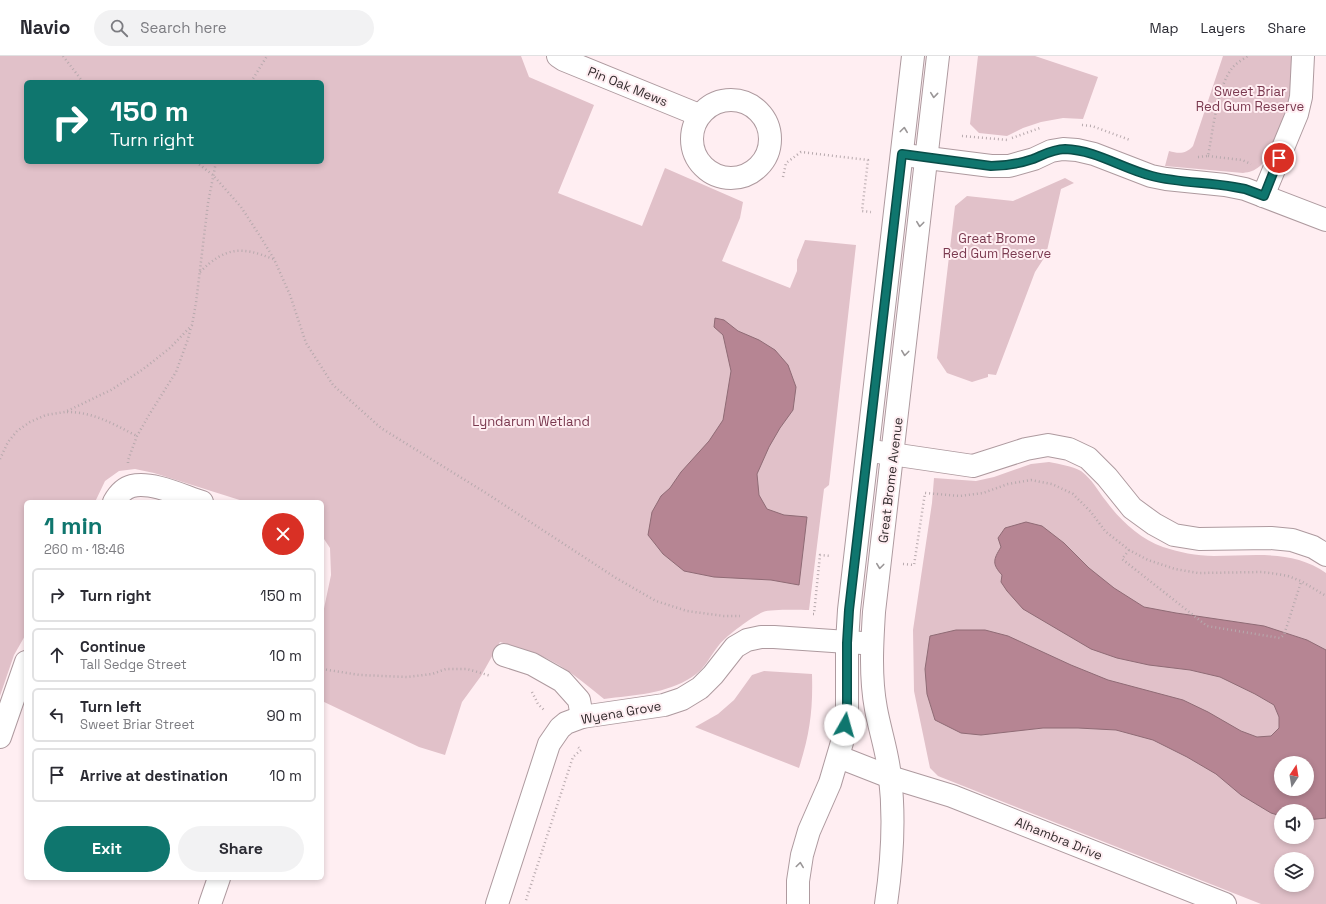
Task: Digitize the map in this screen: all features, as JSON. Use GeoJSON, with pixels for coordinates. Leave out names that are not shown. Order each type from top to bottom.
{"type":"FeatureCollection","features":[{"type":"Feature","properties":{"kind":"street","name":"Pin Oak Mews"},"geometry":{"type":"LineString","coordinates":[[558,56],[564,60],[699,115]]}},
{"type":"Feature","properties":{"kind":"street","name":"Great Brome Avenue"},"geometry":{"type":"LineString","coordinates":[[798,904],[798,881],[802,855],[809,831],[830,784],[843,739],[847,710],[847,643],[855,559],[913,56]]}},
{"type":"Feature","properties":{"kind":"street","name":"Great Brome Avenue"},"geometry":{"type":"LineString","coordinates":[[886,904],[890,880],[892,846],[890,777],[876,708],[872,678],[872,644],[938,56]]}},
{"type":"Feature","properties":{"kind":"street"},"geometry":{"type":"LineString","coordinates":[[1264,196],[1297,114],[1301,97],[1303,56]]}},
{"type":"Feature","properties":{"kind":"street"},"geometry":{"type":"LineString","coordinates":[[902,154],[991,166],[1003,166],[1034,158],[1051,151],[1063,149],[1077,150],[1094,154],[1151,176],[1245,189],[1326,220]]}},
{"type":"Feature","properties":{"kind":"street"},"geometry":{"type":"LineString","coordinates":[[868,451],[973,466],[1026,449],[1048,445],[1069,449],[1088,458],[1107,477],[1132,508],[1154,524],[1174,535],[1199,538],[1271,538],[1292,540],[1313,547],[1326,556]]}},
{"type":"Feature","properties":{"kind":"street"},"geometry":{"type":"LineString","coordinates":[[115,500],[122,491],[131,486],[144,485],[196,500]]}},
{"type":"Feature","properties":{"kind":"street","name":"Wyena Grove"},"geometry":{"type":"LineString","coordinates":[[497,904],[549,744],[560,728],[582,717],[664,705],[682,699],[700,688],[713,676],[735,647],[747,640],[761,637],[774,637],[872,644]]}},
{"type":"Feature","properties":{"kind":"street"},"geometry":{"type":"LineString","coordinates":[[504,655],[532,664],[562,681],[579,700],[582,717]]}},
{"type":"Feature","properties":{"kind":"street"},"geometry":{"type":"LineString","coordinates":[[0,737],[24,668]]}},
{"type":"Feature","properties":{"kind":"street","name":"Alhambra Drive"},"geometry":{"type":"LineString","coordinates":[[838,757],[890,777],[952,796],[1225,904]]}},
{"type":"Feature","properties":{"kind":"street"},"geometry":{"type":"LineString","coordinates":[[210,904],[218,880]]}},
{"type":"Feature","properties":{"kind":"path"},"geometry":{"type":"LineString","coordinates":[[63,56],[81,80]]}},
{"type":"Feature","properties":{"kind":"path"},"geometry":{"type":"LineString","coordinates":[[252,80],[266,56]]}},
{"type":"Feature","properties":{"kind":"path"},"geometry":{"type":"LineString","coordinates":[[1196,157],[1208,156],[1223,83],[1233,67],[1248,56]]}},
{"type":"Feature","properties":{"kind":"path"},"geometry":{"type":"LineString","coordinates":[[1077,124],[1092,126],[1130,140]]}},
{"type":"Feature","properties":{"kind":"path"},"geometry":{"type":"LineString","coordinates":[[962,136],[1008,140],[1043,127]]}},
{"type":"Feature","properties":{"kind":"path"},"geometry":{"type":"LineString","coordinates":[[783,177],[786,164],[801,152],[868,160],[862,211],[895,216]]}},
{"type":"Feature","properties":{"kind":"path"},"geometry":{"type":"LineString","coordinates":[[199,164],[213,175],[241,207],[274,259],[290,295],[306,342],[333,385],[381,428],[486,493],[616,578],[656,601],[687,611],[724,616],[747,616]]}},
{"type":"Feature","properties":{"kind":"path"},"geometry":{"type":"LineString","coordinates":[[131,486],[128,474],[128,460],[137,436],[148,415],[176,372],[192,325],[208,203],[216,164]]}},
{"type":"Feature","properties":{"kind":"path"},"geometry":{"type":"LineString","coordinates":[[200,273],[212,260],[224,254],[239,250],[255,252],[274,259]]}},
{"type":"Feature","properties":{"kind":"path"},"geometry":{"type":"LineString","coordinates":[[65,412],[111,390],[142,370],[170,348],[192,325]]}},
{"type":"Feature","properties":{"kind":"path"},"geometry":{"type":"LineString","coordinates":[[0,459],[8,442],[17,431],[30,422],[46,415],[65,412],[81,412],[102,419],[137,436]]}},
{"type":"Feature","properties":{"kind":"path"},"geometry":{"type":"LineString","coordinates":[[880,562],[914,565],[925,493],[960,496],[983,493],[1008,484],[1031,480],[1052,484],[1073,494],[1105,531],[1129,550],[1148,560],[1175,569],[1198,573],[1262,572],[1288,576],[1326,596]]}},
{"type":"Feature","properties":{"kind":"path"},"geometry":{"type":"LineString","coordinates":[[1129,550],[1122,559],[1207,626],[1280,638],[1284,635],[1301,582]]}},
{"type":"Feature","properties":{"kind":"path"},"geometry":{"type":"LineString","coordinates":[[807,615],[814,614],[820,555],[855,559]]}},
{"type":"Feature","properties":{"kind":"path"},"geometry":{"type":"LineString","coordinates":[[324,670],[360,675],[407,677],[432,674],[446,669],[467,669],[495,678]]}},
{"type":"Feature","properties":{"kind":"path"},"geometry":{"type":"LineString","coordinates":[[524,904],[573,757],[581,750],[538,704],[530,689]]}},
{"type":"Feature","properties":{"kind":"green space","name":"Lyndarum Wetland"},"geometry":{"type":"Polygon","coordinates":[[[0,56],[521,56],[529,77],[594,105],[558,193],[642,226],[665,168],[743,202],[740,218],[722,261],[790,288],[797,271],[797,260],[805,240],[856,245],[829,485],[824,489],[809,610],[772,610],[758,614],[728,636],[719,645],[697,674],[682,683],[650,693],[604,699],[582,681],[552,661],[500,642],[481,676],[462,702],[445,755],[419,747],[324,702],[324,608],[331,575],[330,548],[324,539],[324,500],[240,500],[154,473],[135,469],[119,471],[105,481],[96,500],[24,500],[24,638],[14,655],[0,696],[0,56]]]}},
{"type":"Feature","properties":{"kind":"green space"},"geometry":{"type":"Polygon","coordinates":[[[978,56],[1035,56],[1098,77],[1083,119],[1063,118],[1041,122],[1023,128],[1007,136],[979,133],[970,124],[978,56]]]}},
{"type":"Feature","properties":{"kind":"green space","name":"Sweet Briar Red Gum Reserve"},"geometry":{"type":"Polygon","coordinates":[[[1223,56],[1292,56],[1290,100],[1279,132],[1269,153],[1258,168],[1243,173],[1165,166],[1169,151],[1182,153],[1188,151],[1193,146],[1223,56]]]}},
{"type":"Feature","properties":{"kind":"green space","name":"Great Brome Red Gum Reserve"},"geometry":{"type":"Polygon","coordinates":[[[1065,178],[1074,183],[1061,189],[1046,255],[1035,272],[996,375],[988,374],[988,377],[972,382],[947,373],[937,358],[955,206],[967,196],[1013,201],[1065,178]]]}},
{"type":"Feature","properties":{"kind":"green space"},"geometry":{"type":"Polygon","coordinates":[[[1049,462],[1070,466],[1081,471],[1092,481],[1124,522],[1155,544],[1181,552],[1201,555],[1257,555],[1286,557],[1313,565],[1326,573],[1326,904],[1261,904],[938,776],[930,768],[914,691],[913,630],[932,503],[934,478],[976,481],[994,477],[1031,464],[1049,462]]]}},
{"type":"Feature","properties":{"kind":"green space"},"geometry":{"type":"Polygon","coordinates":[[[764,671],[812,674],[810,721],[806,744],[799,768],[695,727],[718,714],[734,700],[752,675],[764,671]]]}},
{"type":"Feature","properties":{"kind":"shaded area"},"geometry":{"type":"Polygon","coordinates":[[[715,318],[724,320],[738,331],[759,340],[775,350],[788,365],[796,387],[793,410],[769,447],[757,474],[759,495],[767,509],[784,515],[807,517],[799,585],[771,580],[714,577],[684,571],[663,554],[648,535],[652,512],[661,496],[670,488],[681,472],[709,441],[723,420],[731,371],[723,335],[714,327],[715,318]]]}},
{"type":"Feature","properties":{"kind":"shaded area"},"geometry":{"type":"Polygon","coordinates":[[[1026,522],[1042,526],[1064,543],[1089,568],[1114,588],[1144,607],[1264,626],[1307,640],[1326,650],[1326,818],[1314,819],[1314,804],[1274,804],[1274,814],[1271,813],[1241,795],[1216,774],[1187,757],[1153,740],[1116,730],[1043,728],[981,735],[961,733],[935,720],[927,694],[925,669],[930,636],[956,630],[985,630],[1008,636],[1108,680],[1183,700],[1208,712],[1241,731],[1257,737],[1271,736],[1279,728],[1279,717],[1274,705],[1220,677],[1190,670],[1149,665],[1117,658],[1091,649],[1023,609],[1001,582],[1002,575],[996,568],[995,559],[1001,547],[998,538],[1005,528],[1026,522]]]}},
{"type":"Feature","properties":{"kind":"route"},"geometry":{"type":"LineString","coordinates":[[845,725],[848,684],[847,643],[849,610],[902,154],[991,166],[1009,166],[1051,151],[1063,149],[1077,150],[1094,154],[1137,172],[1151,176],[1225,185],[1245,189],[1264,196],[1279,158]]}}]}
